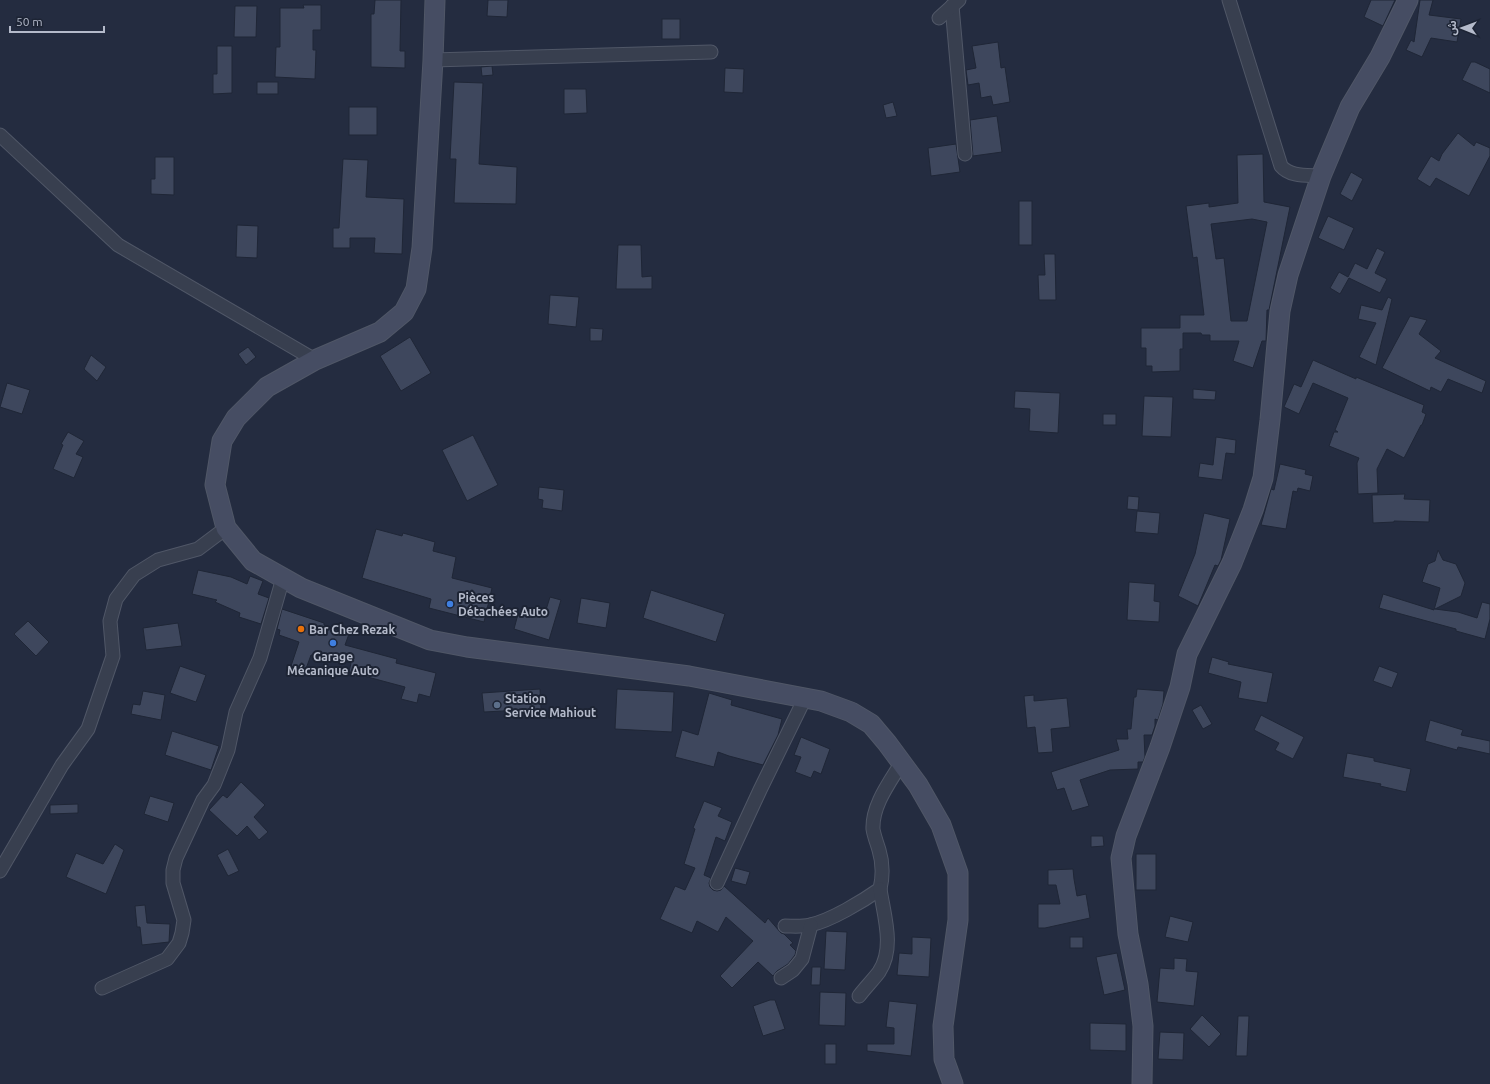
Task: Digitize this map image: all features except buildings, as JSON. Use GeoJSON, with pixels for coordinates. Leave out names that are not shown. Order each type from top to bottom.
{"type":"FeatureCollection","features":[{"type":"Feature","properties":{"kind":"main road"},"geometry":{"type":"LineString","coordinates":[[435,0],[422,248],[416,289],[404,312],[380,332],[315,360],[267,387],[236,418],[222,442],[215,485],[226,528],[253,561],[283,578],[302,588],[430,640],[467,647],[689,676],[821,701],[851,712],[872,724],[918,785],[941,825],[958,873],[958,920],[943,1026],[944,1060],[953,1084]]}},
{"type":"Feature","properties":{"kind":"main road"},"geometry":{"type":"LineString","coordinates":[[1142,1084],[1143,1026],[1138,984],[1128,934],[1121,858],[1126,836],[1160,748],[1180,687],[1187,654],[1232,563],[1253,510],[1261,485],[1270,420],[1280,311],[1288,275],[1320,176],[1350,107],[1380,56],[1408,0]]}},
{"type":"Feature","properties":{"kind":"street"},"geometry":{"type":"LineString","coordinates":[[1229,0],[1281,166],[1285,171],[1290,173],[1320,176]]}},
{"type":"Feature","properties":{"kind":"street"},"geometry":{"type":"LineString","coordinates":[[939,18],[956,3]]}},
{"type":"Feature","properties":{"kind":"street"},"geometry":{"type":"LineString","coordinates":[[956,3],[965,154]]}},
{"type":"Feature","properties":{"kind":"street"},"geometry":{"type":"LineString","coordinates":[[433,60],[711,52]]}},
{"type":"Feature","properties":{"kind":"street"},"geometry":{"type":"LineString","coordinates":[[0,135],[118,245],[315,360]]}},
{"type":"Feature","properties":{"kind":"street"},"geometry":{"type":"LineString","coordinates":[[0,871],[62,765],[88,729],[113,656],[110,621],[116,599],[134,575],[158,560],[198,549],[226,528]]}},
{"type":"Feature","properties":{"kind":"street"},"geometry":{"type":"LineString","coordinates":[[102,988],[167,959],[179,943],[184,920],[173,883],[173,870],[176,858],[203,800],[214,785],[228,750],[236,712],[260,658],[283,578]]}},
{"type":"Feature","properties":{"kind":"street"},"geometry":{"type":"LineString","coordinates":[[717,883],[805,698]]}},
{"type":"Feature","properties":{"kind":"street"},"geometry":{"type":"LineString","coordinates":[[859,996],[879,972],[886,956],[887,938],[880,889],[882,864],[873,829],[874,817],[879,802],[902,762]]}},
{"type":"Feature","properties":{"kind":"street"},"geometry":{"type":"LineString","coordinates":[[784,926],[797,927],[811,925],[837,914],[880,889]]}},
{"type":"Feature","properties":{"kind":"street"},"geometry":{"type":"LineString","coordinates":[[781,978],[793,970],[802,959],[811,925]]}},
{"type":"Feature","properties":{"kind":"place","name":"Pièces Détachées Auto"},"geometry":{"type":"Point","coordinates":[450,604]}},
{"type":"Feature","properties":{"kind":"place","name":"Bar Chez Rezak"},"geometry":{"type":"Point","coordinates":[301,629]}},
{"type":"Feature","properties":{"kind":"place","name":"Garage Mécanique Auto"},"geometry":{"type":"Point","coordinates":[333,643]}},
{"type":"Feature","properties":{"kind":"place","name":"Station Service Mahiout"},"geometry":{"type":"Point","coordinates":[497,705]}}]}
